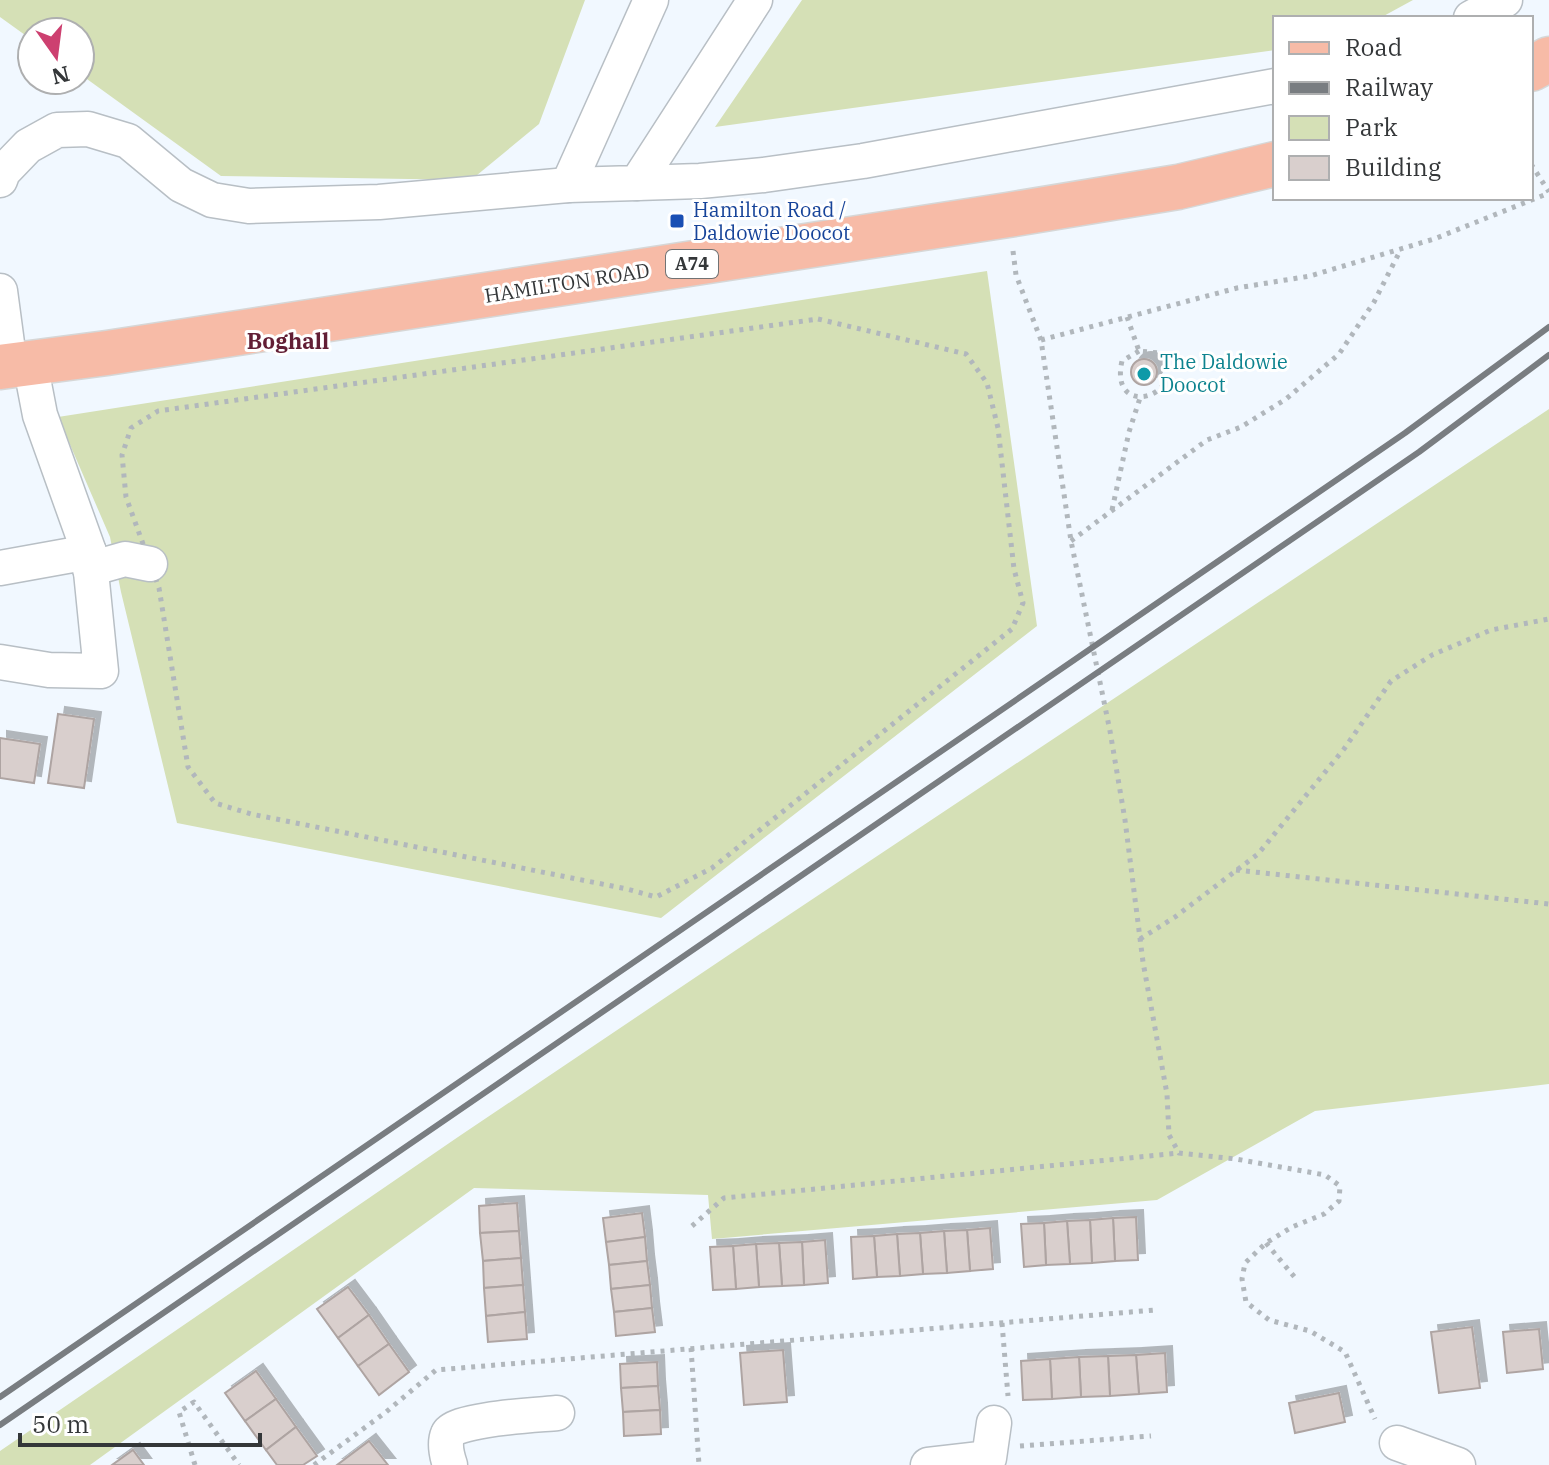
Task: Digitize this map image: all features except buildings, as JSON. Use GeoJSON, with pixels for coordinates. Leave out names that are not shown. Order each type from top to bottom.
{"type":"FeatureCollection","features":[{"type":"Feature","properties":{"kind":"main road","name":"HAMILTON ROAD"},"geometry":{"type":"LineString","coordinates":[[13,365],[1008,215],[1178,187],[1273,164]]}},
{"type":"Feature","properties":{"kind":"street"},"geometry":{"type":"LineString","coordinates":[[568,185],[651,0]]}},
{"type":"Feature","properties":{"kind":"street"},"geometry":{"type":"LineString","coordinates":[[637,183],[755,0]]}},
{"type":"Feature","properties":{"kind":"street"},"geometry":{"type":"LineString","coordinates":[[1475,16],[1505,0]]}},
{"type":"Feature","properties":{"kind":"street"},"geometry":{"type":"LineString","coordinates":[[0,180],[3,172],[28,146],[57,130],[88,129],[128,141],[181,185],[212,200],[249,206],[379,202],[568,185],[700,181],[863,161],[1273,86]]}},
{"type":"Feature","properties":{"kind":"street"},"geometry":{"type":"LineString","coordinates":[[0,291],[13,365],[40,415],[90,560],[101,671],[49,670],[0,662]]}},
{"type":"Feature","properties":{"kind":"street"},"geometry":{"type":"LineString","coordinates":[[0,568],[125,559],[150,564]]}},
{"type":"Feature","properties":{"kind":"street"},"geometry":{"type":"LineString","coordinates":[[450,1465],[447,1434],[454,1427],[470,1422],[557,1413]]}},
{"type":"Feature","properties":{"kind":"street"},"geometry":{"type":"LineString","coordinates":[[928,1465],[989,1458],[994,1423]]}},
{"type":"Feature","properties":{"kind":"street"},"geometry":{"type":"LineString","coordinates":[[1397,1443],[1453,1464]]}},
{"type":"Feature","properties":{"kind":"path"},"geometry":{"type":"LineString","coordinates":[[1533,167],[1549,193]]}},
{"type":"Feature","properties":{"kind":"path"},"geometry":{"type":"LineString","coordinates":[[1041,340],[1237,288],[1310,276],[1434,239],[1532,200]]}},
{"type":"Feature","properties":{"kind":"path"},"geometry":{"type":"LineString","coordinates":[[1008,215],[1016,275],[1041,340],[1071,541],[1125,820],[1140,939],[1167,1094],[1169,1135],[1179,1153]]}},
{"type":"Feature","properties":{"kind":"path"},"geometry":{"type":"LineString","coordinates":[[1071,541],[1207,440],[1241,427],[1286,399],[1339,354],[1374,302],[1400,250]]}},
{"type":"Feature","properties":{"kind":"path"},"geometry":{"type":"LineString","coordinates":[[1127,317],[1139,351]]}},
{"type":"Feature","properties":{"kind":"path"},"geometry":{"type":"LineString","coordinates":[[818,319],[966,354],[987,383],[998,428],[1014,569],[1023,603],[1012,629],[969,665],[712,868],[656,897],[251,814],[215,803],[188,767],[159,588],[150,564],[126,497],[122,455],[131,428],[158,411],[818,319]]}},
{"type":"Feature","properties":{"kind":"path"},"geometry":{"type":"LineString","coordinates":[[1139,351],[1159,353],[1167,367],[1167,379],[1155,394],[1140,398],[1129,394],[1121,385],[1119,373],[1122,361],[1139,351]]}},
{"type":"Feature","properties":{"kind":"path"},"geometry":{"type":"LineString","coordinates":[[1112,511],[1129,432],[1140,398]]}},
{"type":"Feature","properties":{"kind":"path"},"geometry":{"type":"LineString","coordinates":[[1140,939],[1175,917],[1258,854],[1344,749],[1391,681],[1432,655],[1491,630],[1549,619]]}},
{"type":"Feature","properties":{"kind":"path"},"geometry":{"type":"LineString","coordinates":[[1236,870],[1549,904]]}},
{"type":"Feature","properties":{"kind":"path"},"geometry":{"type":"LineString","coordinates":[[692,1226],[724,1198],[1179,1153],[1236,1159],[1325,1175],[1340,1186],[1339,1201],[1324,1214],[1292,1227],[1266,1243],[1245,1263],[1242,1279],[1246,1302],[1269,1320],[1310,1331],[1345,1352],[1377,1425],[1397,1443]]}},
{"type":"Feature","properties":{"kind":"path"},"geometry":{"type":"LineString","coordinates":[[1266,1243],[1297,1280]]}},
{"type":"Feature","properties":{"kind":"path"},"geometry":{"type":"LineString","coordinates":[[314,1465],[386,1412],[436,1370],[1155,1310]]}},
{"type":"Feature","properties":{"kind":"path"},"geometry":{"type":"LineString","coordinates":[[691,1348],[699,1465]]}},
{"type":"Feature","properties":{"kind":"path"},"geometry":{"type":"LineString","coordinates":[[195,1465],[179,1412],[194,1402],[239,1465]]}},
{"type":"Feature","properties":{"kind":"path"},"geometry":{"type":"LineString","coordinates":[[989,1458],[1012,1447],[1151,1436]]}},
{"type":"Feature","properties":{"kind":"green space"},"geometry":{"type":"Polygon","coordinates":[[[0,0],[585,0],[539,124],[471,180],[221,176],[96,86],[96,16],[16,16],[16,28],[0,17],[0,0]]]}},
{"type":"Feature","properties":{"kind":"green space"},"geometry":{"type":"Polygon","coordinates":[[[802,0],[1413,0],[1384,16],[1273,16],[1273,50],[715,127],[802,0]]]}},
{"type":"Feature","properties":{"kind":"green space"},"geometry":{"type":"Polygon","coordinates":[[[987,271],[1037,626],[661,918],[177,823],[110,537],[58,417],[987,271]]]}},
{"type":"Feature","properties":{"kind":"green space"},"geometry":{"type":"Polygon","coordinates":[[[1549,409],[1549,1084],[1315,1111],[1157,1200],[712,1239],[708,1195],[474,1188],[90,1465],[0,1465],[0,1451],[458,1137],[1549,409]]]}},
{"type":"Feature","properties":{"kind":"railway"},"geometry":{"type":"LineString","coordinates":[[0,1397],[1405,433],[1549,327]]}},
{"type":"Feature","properties":{"kind":"railway"},"geometry":{"type":"LineString","coordinates":[[0,1425],[1419,452],[1549,355]]}},
{"type":"Feature","properties":{"kind":"place","name":"Hamilton Road / Daldowie Doocot"},"geometry":{"type":"Point","coordinates":[677,221]}},
{"type":"Feature","properties":{"kind":"place","name":"The Daldowie Doocot"},"geometry":{"type":"Point","coordinates":[1144,374]}},
{"type":"Feature","properties":{"kind":"district","name":"Boghall"},"geometry":{"type":"Point","coordinates":[288,341]}}]}
